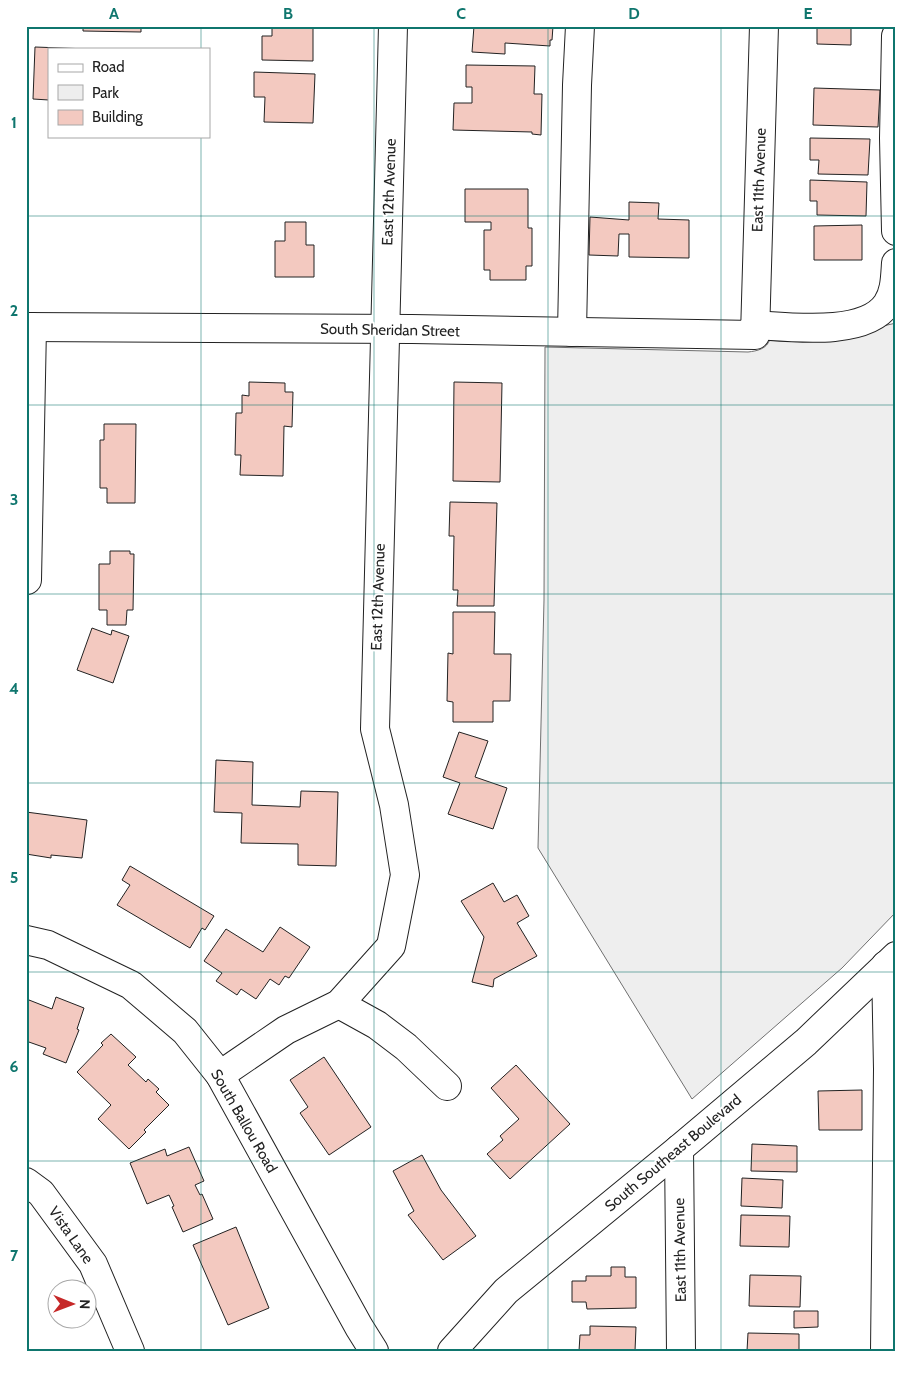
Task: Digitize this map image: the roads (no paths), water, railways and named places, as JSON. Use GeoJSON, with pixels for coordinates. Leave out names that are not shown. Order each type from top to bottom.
{"type":"FeatureCollection","features":[{"type":"Feature","properties":{"kind":"street","name":"East 12th Avenue"},"geometry":{"type":"LineString","coordinates":[[220,1075],[286,1030],[339,1004],[391,946],[405,875],[394,804],[374,728],[394,26]]}},
{"type":"Feature","properties":{"kind":"street"},"geometry":{"type":"LineString","coordinates":[[572,332],[580,26]]}},
{"type":"Feature","properties":{"kind":"street","name":"East 11th Avenue"},"geometry":{"type":"LineString","coordinates":[[755,330],[764,26]]}},
{"type":"Feature","properties":{"kind":"street"},"geometry":{"type":"LineString","coordinates":[[896,36],[894,138],[896,231]]}},
{"type":"Feature","properties":{"kind":"street","name":"South Sheridan Street"},"geometry":{"type":"LineString","coordinates":[[29,327],[572,332],[822,329],[859,322],[876,314],[886,305],[894,290],[896,263]]}},
{"type":"Feature","properties":{"kind":"street"},"geometry":{"type":"LineString","coordinates":[[27,580],[29,327]]}},
{"type":"Feature","properties":{"kind":"street","name":"South Ballou Road"},"geometry":{"type":"LineString","coordinates":[[26,940],[48,945],[131,985],[185,1031],[220,1075],[374,1351]]}},
{"type":"Feature","properties":{"kind":"street"},"geometry":{"type":"LineString","coordinates":[[885,1351],[891,961]]}},
{"type":"Feature","properties":{"kind":"street","name":"South Southeast Boulevard"},"geometry":{"type":"LineString","coordinates":[[452,1351],[506,1291],[806,1042],[891,961]]}},
{"type":"Feature","properties":{"kind":"street"},"geometry":{"type":"LineString","coordinates":[[339,1004],[377,1026],[406,1047],[447,1086]]}},
{"type":"Feature","properties":{"kind":"street","name":"East 11th Avenue"},"geometry":{"type":"LineString","coordinates":[[679,1149],[681,1351]]}},
{"type":"Feature","properties":{"kind":"street","name":"Vista Lane"},"geometry":{"type":"LineString","coordinates":[[26,1182],[41,1193],[93,1264],[130,1351]]}}]}
